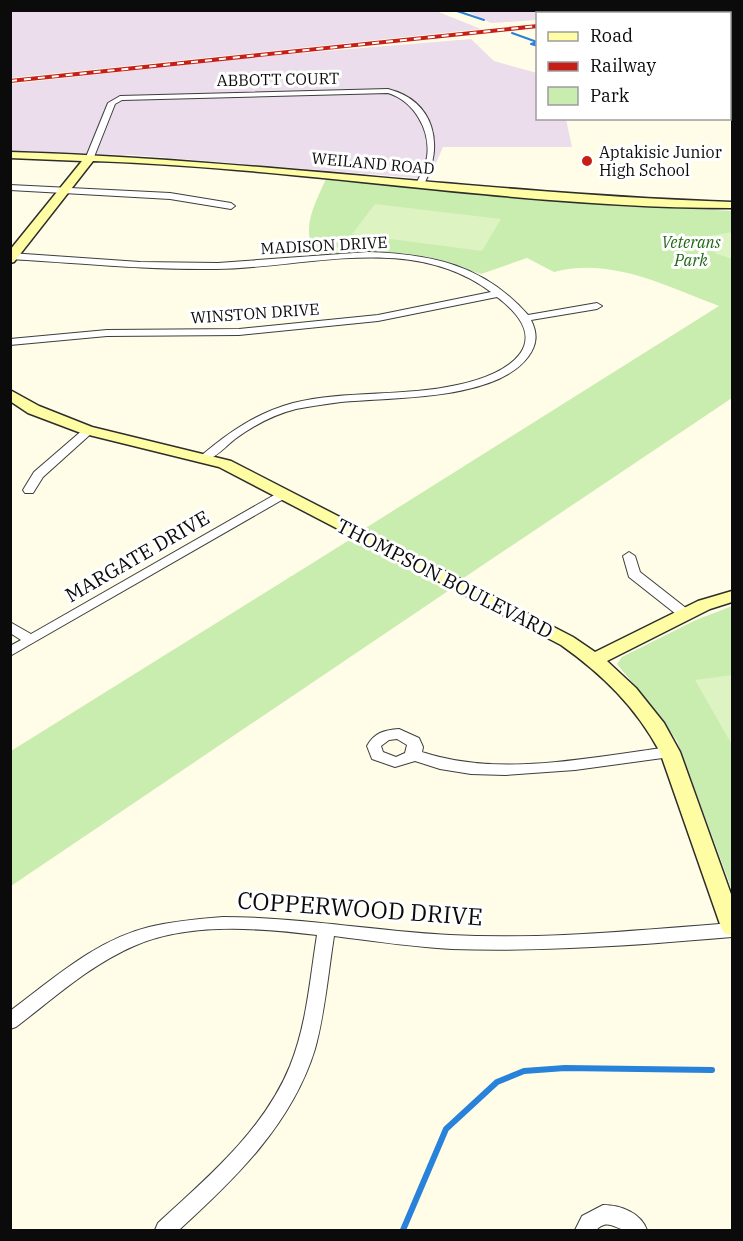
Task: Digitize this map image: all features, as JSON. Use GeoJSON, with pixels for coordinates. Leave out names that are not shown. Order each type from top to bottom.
{"type":"FeatureCollection","features":[{"type":"Feature","properties":{"kind":"street","name":"ABBOTT COURT"},"geometry":{"type":"LineString","coordinates":[[90,157],[112,103],[120,98],[388,91],[404,96],[427,126],[431,156],[420,184]]}},
{"type":"Feature","properties":{"kind":"street","name":"WEILAND ROAD"},"geometry":{"type":"LineString","coordinates":[[10,155],[222,165],[608,200],[732,205]]}},
{"type":"Feature","properties":{"kind":"street"},"geometry":{"type":"LineString","coordinates":[[11,257],[90,157]]}},
{"type":"Feature","properties":{"kind":"street"},"geometry":{"type":"LineString","coordinates":[[10,187],[170,196],[231,206]]}},
{"type":"Feature","properties":{"kind":"street","name":"MADISON DRIVE"},"geometry":{"type":"LineString","coordinates":[[11,257],[219,266],[339,256],[402,256],[428,259],[462,269],[500,293],[525,318]]}},
{"type":"Feature","properties":{"kind":"street","name":"WINSTON DRIVE"},"geometry":{"type":"LineString","coordinates":[[10,342],[107,333],[239,332],[285,328],[378,318],[500,293]]}},
{"type":"Feature","properties":{"kind":"street"},"geometry":{"type":"LineString","coordinates":[[206,457],[238,431],[276,412],[314,404],[454,389],[486,379],[514,365],[530,348],[532,333],[525,318],[597,306]]}},
{"type":"Feature","properties":{"kind":"street","name":"THOMPSON BOULEVARD"},"geometry":{"type":"LineString","coordinates":[[10,394],[48,417],[89,430],[206,457],[248,475],[567,641],[594,660],[645,710],[670,752],[732,928]]}},
{"type":"Feature","properties":{"kind":"street"},"geometry":{"type":"LineString","coordinates":[[28,490],[38,475],[89,430]]}},
{"type":"Feature","properties":{"kind":"street","name":"MARGATE DRIVE"},"geometry":{"type":"LineString","coordinates":[[10,652],[283,494]]}},
{"type":"Feature","properties":{"kind":"street"},"geometry":{"type":"LineString","coordinates":[[629,556],[634,574],[686,615]]}},
{"type":"Feature","properties":{"kind":"street"},"geometry":{"type":"LineString","coordinates":[[594,660],[686,615],[732,596]]}},
{"type":"Feature","properties":{"kind":"street"},"geometry":{"type":"LineString","coordinates":[[10,626],[31,640]]}},
{"type":"Feature","properties":{"kind":"street"},"geometry":{"type":"LineString","coordinates":[[413,755],[440,765],[515,768],[670,752]]}},
{"type":"Feature","properties":{"kind":"street","name":"COPPERWOOD DRIVE"},"geometry":{"type":"LineString","coordinates":[[10,1022],[86,965],[122,944],[146,935],[202,924],[228,922],[450,942],[519,942],[732,928]]}},
{"type":"Feature","properties":{"kind":"street"},"geometry":{"type":"LineString","coordinates":[[165,1230],[234,1167],[262,1132],[286,1095],[301,1063],[326,930]]}},
{"type":"Feature","properties":{"kind":"street"},"geometry":{"type":"LineString","coordinates":[[585,1230],[594,1218],[611,1214],[630,1221],[637,1230]]}},
{"type":"Feature","properties":{"kind":"shaded area"},"geometry":{"type":"Polygon","coordinates":[[[11,11],[436,11],[481,29],[11,78],[11,11]]]}},
{"type":"Feature","properties":{"kind":"shaded area"},"geometry":{"type":"Polygon","coordinates":[[[466,11],[552,11],[536,12],[536,20],[491,23],[466,11]]]}},
{"type":"Feature","properties":{"kind":"shaded area"},"geometry":{"type":"Polygon","coordinates":[[[552,11],[732,11],[732,47],[731,12],[552,11]]]}},
{"type":"Feature","properties":{"kind":"shaded area"},"geometry":{"type":"Polygon","coordinates":[[[471,39],[494,61],[536,73],[536,120],[566,120],[572,147],[443,147],[429,179],[132,155],[11,153],[10,84],[266,56],[471,39]]]}},
{"type":"Feature","properties":{"kind":"green space","name":"Veterans Park"},"geometry":{"type":"Polygon","coordinates":[[[326,179],[541,200],[732,211],[732,398],[462,579],[364,529],[719,306],[638,276],[596,268],[575,268],[554,272],[527,258],[481,274],[428,257],[402,253],[315,255],[311,245],[309,226],[326,179]]]}},
{"type":"Feature","properties":{"kind":"green space"},"geometry":{"type":"Polygon","coordinates":[[[375,204],[501,219],[482,251],[352,234],[375,204]]]}},
{"type":"Feature","properties":{"kind":"green space"},"geometry":{"type":"Polygon","coordinates":[[[732,232],[732,259],[717,254],[706,245],[709,236],[732,232]]]}},
{"type":"Feature","properties":{"kind":"green space"},"geometry":{"type":"Polygon","coordinates":[[[351,539],[448,591],[11,886],[11,751],[351,539]]]}},
{"type":"Feature","properties":{"kind":"green space"},"geometry":{"type":"Polygon","coordinates":[[[732,606],[732,890],[677,741],[617,664],[622,657],[696,620],[732,606]]]}},
{"type":"Feature","properties":{"kind":"green space"},"geometry":{"type":"Polygon","coordinates":[[[732,675],[732,745],[695,680],[732,675]]]}},
{"type":"Feature","properties":{"kind":"waterway"},"geometry":{"type":"LineString","coordinates":[[454,10],[484,20]]}},
{"type":"Feature","properties":{"kind":"waterway"},"geometry":{"type":"LineString","coordinates":[[512,33],[536,42]]}},
{"type":"Feature","properties":{"kind":"waterway"},"geometry":{"type":"LineString","coordinates":[[536,42],[531,44],[536,45]]}},
{"type":"Feature","properties":{"kind":"waterway"},"geometry":{"type":"LineString","coordinates":[[403,1230],[446,1129],[497,1082],[524,1071],[565,1068],[712,1070]]}},
{"type":"Feature","properties":{"kind":"railway"},"geometry":{"type":"LineString","coordinates":[[680,12],[695,10]]}},
{"type":"Feature","properties":{"kind":"railway"},"geometry":{"type":"LineString","coordinates":[[10,81],[536,26]]}},
{"type":"Feature","properties":{"kind":"place","name":"Aptakisic Junior High School"},"geometry":{"type":"Point","coordinates":[587,161]}}]}
